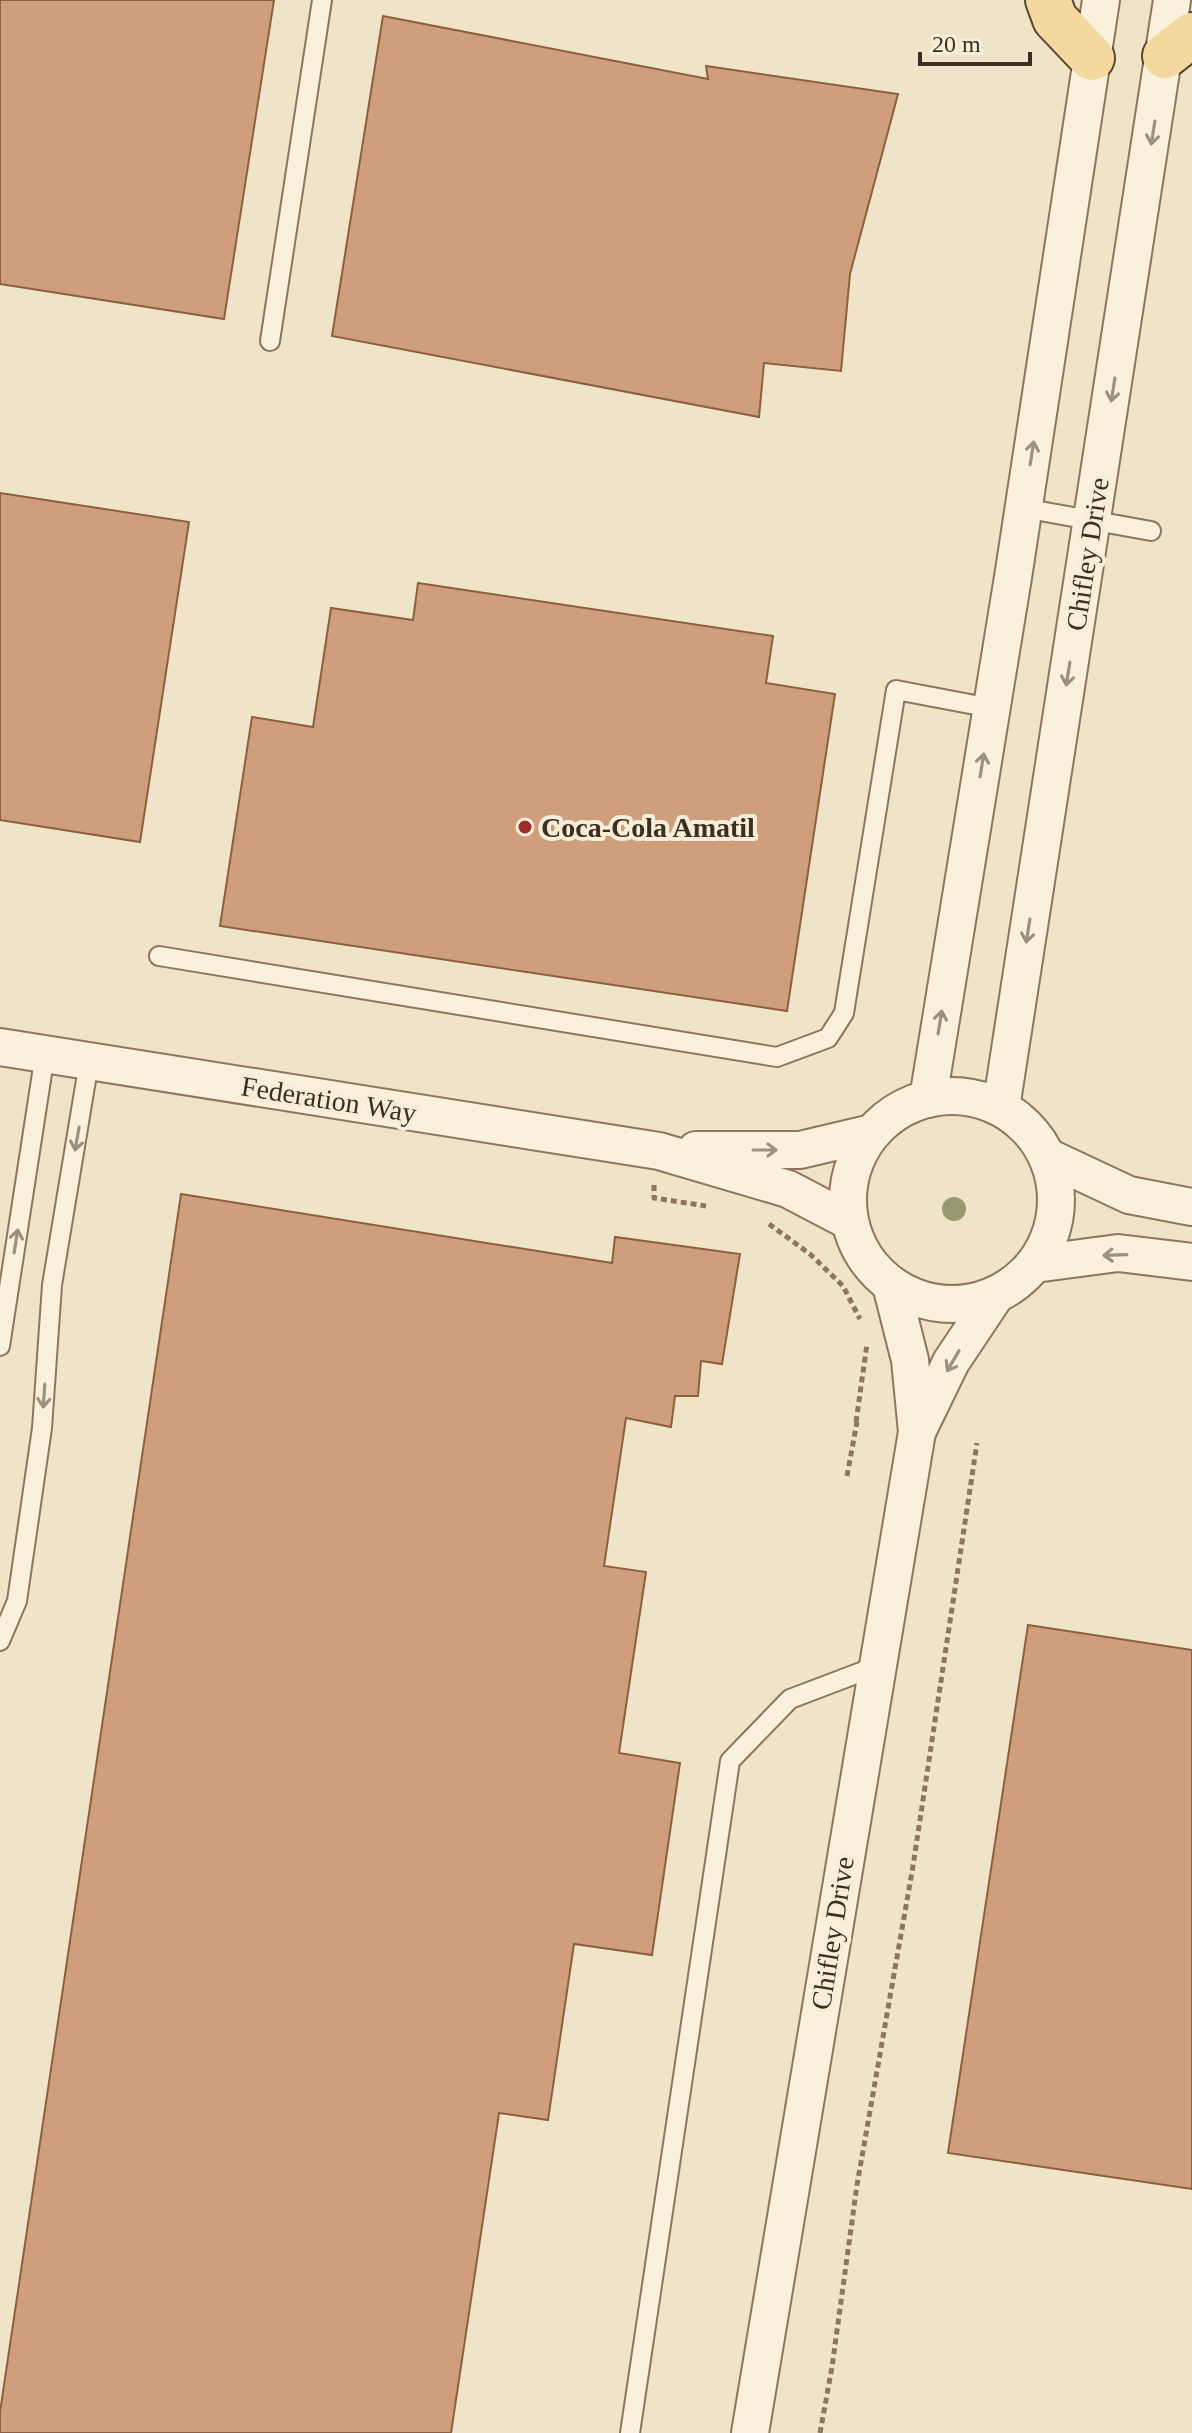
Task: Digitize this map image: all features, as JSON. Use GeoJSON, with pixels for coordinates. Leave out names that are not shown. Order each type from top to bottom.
{"type":"FeatureCollection","features":[{"type":"Feature","properties":{"kind":"main road"},"geometry":{"type":"LineString","coordinates":[[1048,0],[1055,19],[1092,58]]}},
{"type":"Feature","properties":{"kind":"street"},"geometry":{"type":"LineString","coordinates":[[928,1099],[1101,0]]}},
{"type":"Feature","properties":{"kind":"street","name":"Chifley Drive"},"geometry":{"type":"LineString","coordinates":[[1001,1108],[1092,522],[1178,45],[1172,0]]}},
{"type":"Feature","properties":{"kind":"street","name":"Federation Way"},"geometry":{"type":"LineString","coordinates":[[0,1047],[788,1189],[849,1221]]}},
{"type":"Feature","properties":{"kind":"street"},"geometry":{"type":"LineString","coordinates":[[953,1096],[978,1099],[1001,1108],[1028,1129],[1048,1157],[1055,1184],[1056,1212],[1049,1239],[1035,1264],[1017,1282],[995,1296],[960,1304],[924,1300],[891,1285],[872,1268],[858,1246],[849,1221],[848,1190],[856,1160],[872,1133],[897,1111],[928,1099],[953,1096]]}},
{"type":"Feature","properties":{"kind":"street","name":"Federation Way"},"geometry":{"type":"LineString","coordinates":[[656,1167],[800,1150],[872,1133]]}},
{"type":"Feature","properties":{"kind":"street"},"geometry":{"type":"LineString","coordinates":[[1048,1157],[1129,1195],[1192,1207]]}},
{"type":"Feature","properties":{"kind":"street"},"geometry":{"type":"LineString","coordinates":[[1035,1264],[1118,1253],[1192,1262]]}},
{"type":"Feature","properties":{"kind":"street","name":"Chifley Drive"},"geometry":{"type":"LineString","coordinates":[[750,2433],[917,1432],[910,1360],[891,1285]]}},
{"type":"Feature","properties":{"kind":"street","name":"Chifley Drive"},"geometry":{"type":"LineString","coordinates":[[917,1432],[951,1362],[995,1296]]}},
{"type":"Feature","properties":{"kind":"lane"},"geometry":{"type":"LineString","coordinates":[[270,341],[322,0]]}},
{"type":"Feature","properties":{"kind":"lane"},"geometry":{"type":"LineString","coordinates":[[1023,508],[1151,531]]}},
{"type":"Feature","properties":{"kind":"lane"},"geometry":{"type":"LineString","coordinates":[[159,956],[777,1057],[828,1038],[844,1013],[896,690],[991,708]]}},
{"type":"Feature","properties":{"kind":"lane"},"geometry":{"type":"LineString","coordinates":[[0,1346],[45,1054]]}},
{"type":"Feature","properties":{"kind":"lane"},"geometry":{"type":"LineString","coordinates":[[0,1641],[17,1601],[42,1428],[52,1285],[89,1062]]}},
{"type":"Feature","properties":{"kind":"lane"},"geometry":{"type":"LineString","coordinates":[[630,2433],[730,1761],[790,1699],[877,1666]]}},
{"type":"Feature","properties":{"kind":"path"},"geometry":{"type":"LineString","coordinates":[[656,1167],[654,1198],[717,1208]]}},
{"type":"Feature","properties":{"kind":"path"},"geometry":{"type":"LineString","coordinates":[[759,1219],[810,1254],[843,1286],[862,1324]]}},
{"type":"Feature","properties":{"kind":"path"},"geometry":{"type":"LineString","coordinates":[[847,1476],[867,1342],[865,1333]]}},
{"type":"Feature","properties":{"kind":"path"},"geometry":{"type":"LineString","coordinates":[[820,2433],[857,2185],[913,1866],[977,1443]]}},
{"type":"Feature","properties":{"kind":"building"},"geometry":{"type":"Polygon","coordinates":[[[0,0],[274,0],[224,319],[0,284],[0,0]]]}},
{"type":"Feature","properties":{"kind":"building"},"geometry":{"type":"Polygon","coordinates":[[[383,16],[708,79],[706,66],[898,94],[850,274],[841,371],[764,363],[759,417],[332,336],[383,16]]]}},
{"type":"Feature","properties":{"kind":"building"},"geometry":{"type":"Polygon","coordinates":[[[0,493],[189,522],[140,842],[0,820],[0,493]]]}},
{"type":"Feature","properties":{"kind":"building","name":"Coca-Cola Amatil"},"geometry":{"type":"Polygon","coordinates":[[[418,583],[773,636],[766,683],[835,694],[787,1011],[220,926],[252,717],[313,727],[331,608],[413,620],[418,583]]]}},
{"type":"Feature","properties":{"kind":"building"},"geometry":{"type":"Polygon","coordinates":[[[181,1194],[612,1263],[615,1237],[740,1254],[722,1364],[701,1361],[698,1396],[675,1396],[671,1427],[626,1418],[604,1566],[646,1572],[619,1753],[680,1763],[652,1955],[574,1944],[548,2120],[499,2113],[451,2433],[0,2433],[0,2412],[181,1194]]]}},
{"type":"Feature","properties":{"kind":"building"},"geometry":{"type":"Polygon","coordinates":[[[1028,1625],[1192,1650],[1192,2189],[948,2153],[1028,1625]]]}},
{"type":"Feature","properties":{"kind":"place","name":"Coca-Cola Amatil"},"geometry":{"type":"Point","coordinates":[525,827]}}]}
